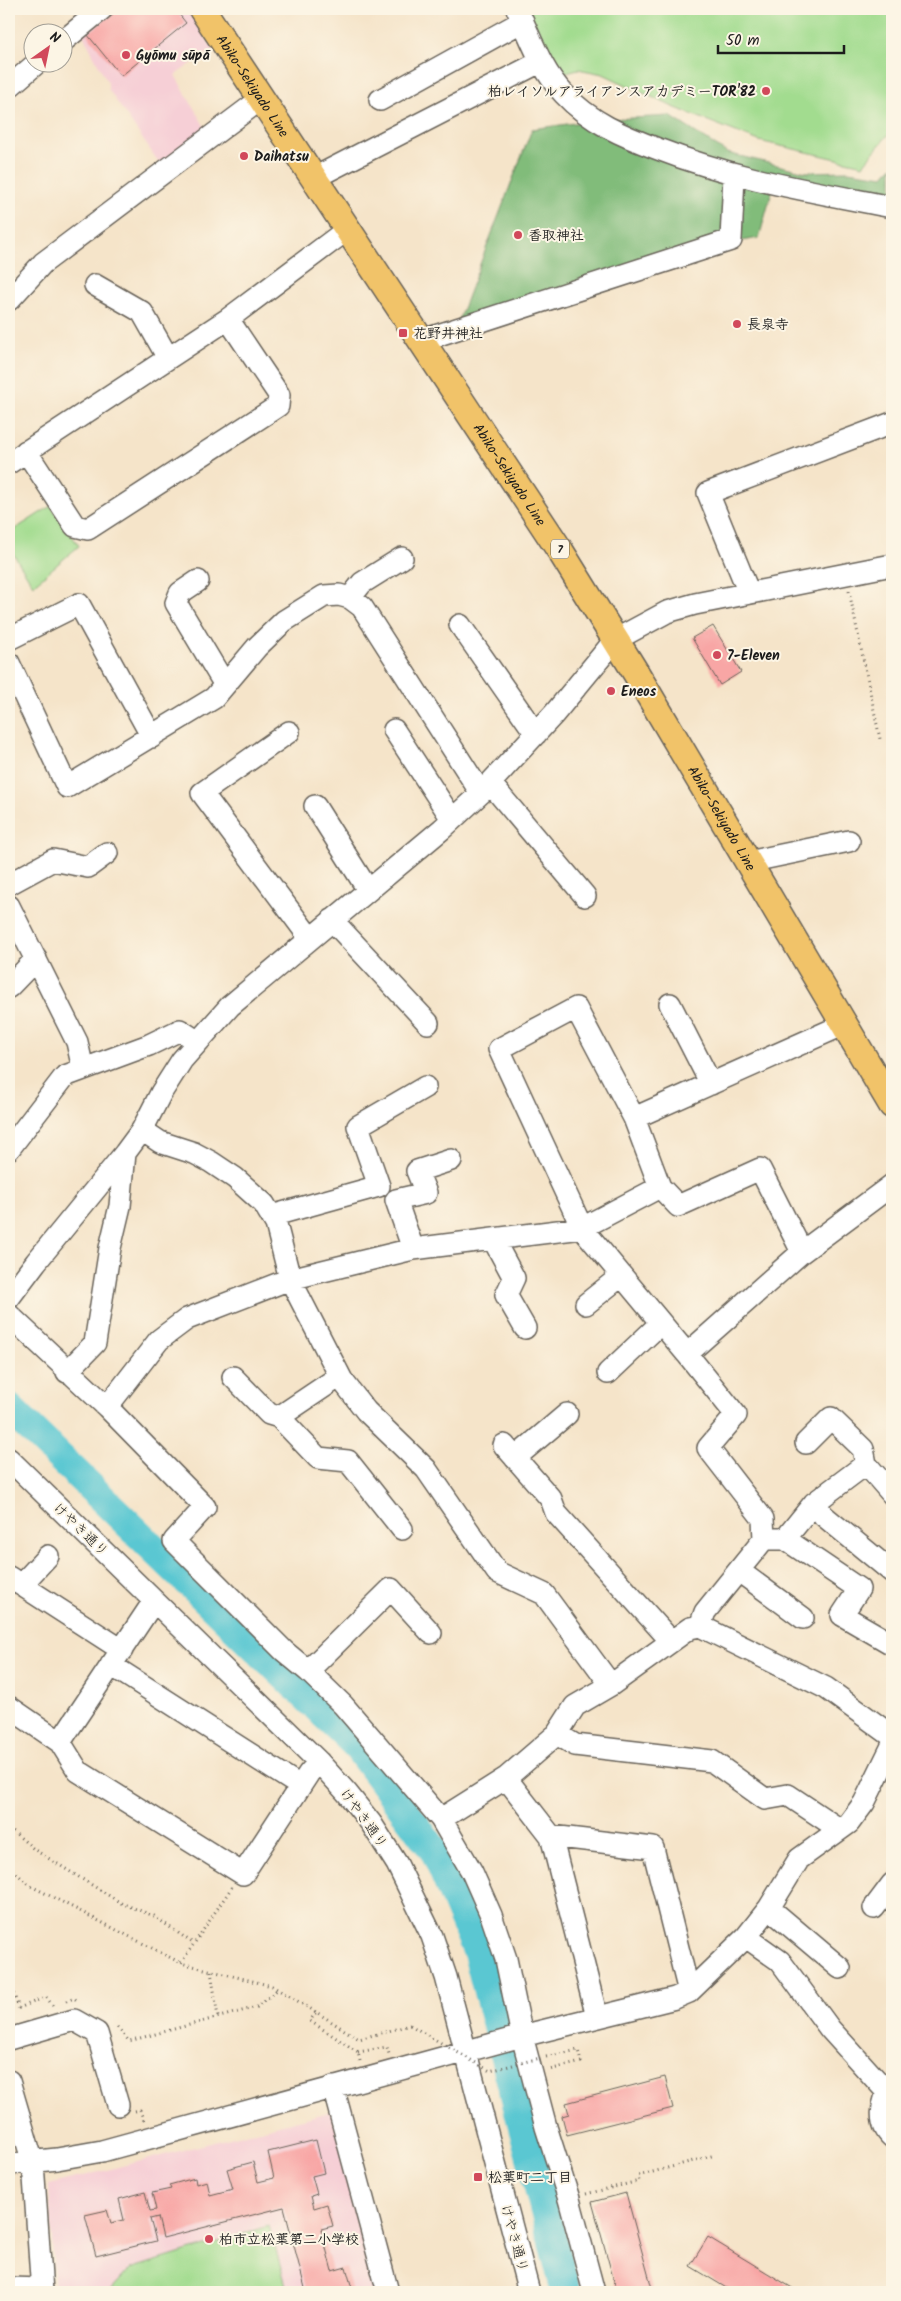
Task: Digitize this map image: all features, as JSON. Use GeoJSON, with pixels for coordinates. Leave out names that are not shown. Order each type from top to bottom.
{"type":"FeatureCollection","features":[{"type":"Feature","properties":{"kind":"main road","name":"Abiko-Sekiyado Line"},"geometry":{"type":"LineString","coordinates":[[202,9],[561,552],[892,1105]]}},
{"type":"Feature","properties":{"kind":"street"},"geometry":{"type":"LineString","coordinates":[[72,34],[102,9]]}},
{"type":"Feature","properties":{"kind":"street"},"geometry":{"type":"LineString","coordinates":[[380,100],[520,15],[540,62],[563,93],[600,124],[669,154],[734,176],[892,207]]}},
{"type":"Feature","properties":{"kind":"street"},"geometry":{"type":"LineString","coordinates":[[314,178],[540,62]]}},
{"type":"Feature","properties":{"kind":"street"},"geometry":{"type":"LineString","coordinates":[[9,87],[26,72]]}},
{"type":"Feature","properties":{"kind":"street"},"geometry":{"type":"LineString","coordinates":[[9,300],[43,263],[261,99]]}},
{"type":"Feature","properties":{"kind":"street"},"geometry":{"type":"LineString","coordinates":[[423,342],[429,338],[731,240],[734,176]]}},
{"type":"Feature","properties":{"kind":"street"},"geometry":{"type":"LineString","coordinates":[[9,463],[228,319],[348,229]]}},
{"type":"Feature","properties":{"kind":"street"},"geometry":{"type":"LineString","coordinates":[[95,285],[142,312],[168,358]]}},
{"type":"Feature","properties":{"kind":"street"},"geometry":{"type":"LineString","coordinates":[[26,451],[75,526],[88,529],[278,406],[279,395],[228,319]]}},
{"type":"Feature","properties":{"kind":"street"},"geometry":{"type":"LineString","coordinates":[[750,593],[708,493],[892,423]]}},
{"type":"Feature","properties":{"kind":"street"},"geometry":{"type":"LineString","coordinates":[[350,598],[362,583],[402,558]]}},
{"type":"Feature","properties":{"kind":"street"},"geometry":{"type":"LineString","coordinates":[[9,1298],[142,1130],[160,1093],[197,1041],[230,1006],[452,819],[485,788],[536,734],[615,640],[667,612],[750,593],[892,565]]}},
{"type":"Feature","properties":{"kind":"street"},"geometry":{"type":"LineString","coordinates":[[198,581],[180,593],[176,603],[225,685]]}},
{"type":"Feature","properties":{"kind":"street"},"geometry":{"type":"LineString","coordinates":[[9,663],[67,787],[214,698],[257,647],[284,621],[324,596],[339,595],[350,598],[362,606],[485,788],[585,896]]}},
{"type":"Feature","properties":{"kind":"street"},"geometry":{"type":"LineString","coordinates":[[9,639],[79,604],[152,737]]}},
{"type":"Feature","properties":{"kind":"street"},"geometry":{"type":"LineString","coordinates":[[460,625],[536,734]]}},
{"type":"Feature","properties":{"kind":"street"},"geometry":{"type":"LineString","coordinates":[[394,730],[452,819]]}},
{"type":"Feature","properties":{"kind":"street"},"geometry":{"type":"LineString","coordinates":[[289,732],[202,793],[310,938]]}},
{"type":"Feature","properties":{"kind":"street"},"geometry":{"type":"LineString","coordinates":[[315,806],[368,890]]}},
{"type":"Feature","properties":{"kind":"street"},"geometry":{"type":"LineString","coordinates":[[748,862],[849,841]]}},
{"type":"Feature","properties":{"kind":"street"},"geometry":{"type":"LineString","coordinates":[[9,884],[53,860],[88,867],[107,853]]}},
{"type":"Feature","properties":{"kind":"street"},"geometry":{"type":"LineString","coordinates":[[9,906],[77,1042],[83,1069]]}},
{"type":"Feature","properties":{"kind":"street"},"geometry":{"type":"LineString","coordinates":[[332,920],[428,1023]]}},
{"type":"Feature","properties":{"kind":"street"},"geometry":{"type":"LineString","coordinates":[[9,987],[36,959]]}},
{"type":"Feature","properties":{"kind":"street"},"geometry":{"type":"LineString","coordinates":[[670,1004],[711,1084]]}},
{"type":"Feature","properties":{"kind":"street"},"geometry":{"type":"LineString","coordinates":[[700,1626],[705,1612],[764,1539],[763,1519],[708,1448],[736,1415],[582,1228],[499,1049],[576,1008],[634,1118],[660,1188],[678,1206],[760,1169],[802,1252]]}},
{"type":"Feature","properties":{"kind":"street"},"geometry":{"type":"LineString","coordinates":[[634,1118],[845,1024]]}},
{"type":"Feature","properties":{"kind":"street"},"geometry":{"type":"LineString","coordinates":[[9,1149],[64,1076],[149,1045],[180,1030],[197,1041]]}},
{"type":"Feature","properties":{"kind":"street"},"geometry":{"type":"LineString","coordinates":[[271,1216],[379,1186],[358,1126],[425,1087]]}},
{"type":"Feature","properties":{"kind":"street"},"geometry":{"type":"LineString","coordinates":[[142,1130],[160,1142],[194,1153],[227,1173],[264,1204],[276,1224],[290,1279],[340,1376],[366,1411],[426,1469],[497,1572],[544,1594],[610,1685]]}},
{"type":"Feature","properties":{"kind":"street"},"geometry":{"type":"LineString","coordinates":[[67,1372],[95,1343],[110,1248],[120,1206],[125,1153]]}},
{"type":"Feature","properties":{"kind":"street"},"geometry":{"type":"LineString","coordinates":[[413,1249],[396,1200],[426,1193],[416,1171],[451,1160]]}},
{"type":"Feature","properties":{"kind":"street"},"geometry":{"type":"LineString","coordinates":[[687,1354],[802,1252],[892,1185]]}},
{"type":"Feature","properties":{"kind":"street"},"geometry":{"type":"LineString","coordinates":[[107,1407],[159,1340],[186,1318],[290,1279],[413,1249],[582,1228],[660,1188]]}},
{"type":"Feature","properties":{"kind":"street"},"geometry":{"type":"LineString","coordinates":[[493,1239],[514,1278],[506,1295],[525,1328]]}},
{"type":"Feature","properties":{"kind":"street"},"geometry":{"type":"LineString","coordinates":[[586,1304],[622,1276]]}},
{"type":"Feature","properties":{"kind":"street"},"geometry":{"type":"LineString","coordinates":[[9,1315],[67,1372],[107,1407],[205,1507],[174,1542],[284,1651],[343,1705],[441,1819],[472,1872],[491,1915],[506,1959],[518,2037],[569,2199],[594,2292]]}},
{"type":"Feature","properties":{"kind":"street"},"geometry":{"type":"LineString","coordinates":[[608,1374],[661,1323]]}},
{"type":"Feature","properties":{"kind":"street"},"geometry":{"type":"LineString","coordinates":[[279,1417],[340,1376]]}},
{"type":"Feature","properties":{"kind":"street"},"geometry":{"type":"LineString","coordinates":[[233,1377],[269,1414],[279,1417],[318,1458],[348,1462],[402,1529]]}},
{"type":"Feature","properties":{"kind":"street"},"geometry":{"type":"LineString","coordinates":[[567,1414],[509,1452],[551,1499],[556,1513],[671,1641]]}},
{"type":"Feature","properties":{"kind":"street"},"geometry":{"type":"LineString","coordinates":[[806,1443],[831,1418],[862,1449],[866,1464],[892,1494]]}},
{"type":"Feature","properties":{"kind":"street","name":"けやき通り"},"geometry":{"type":"LineString","coordinates":[[9,1458],[319,1762],[371,1823],[417,1902],[475,2050],[529,2292]]}},
{"type":"Feature","properties":{"kind":"street"},"geometry":{"type":"LineString","coordinates":[[785,1538],[814,1503],[866,1464]]}},
{"type":"Feature","properties":{"kind":"street"},"geometry":{"type":"LineString","coordinates":[[814,1503],[824,1516],[892,1572]]}},
{"type":"Feature","properties":{"kind":"street"},"geometry":{"type":"LineString","coordinates":[[764,1539],[785,1538],[858,1589],[842,1615],[892,1644]]}},
{"type":"Feature","properties":{"kind":"street"},"geometry":{"type":"LineString","coordinates":[[48,1556],[15,1580],[117,1657],[300,1786]]}},
{"type":"Feature","properties":{"kind":"street"},"geometry":{"type":"LineString","coordinates":[[739,1571],[803,1618]]}},
{"type":"Feature","properties":{"kind":"street"},"geometry":{"type":"LineString","coordinates":[[308,1671],[391,1589],[431,1633]]}},
{"type":"Feature","properties":{"kind":"street"},"geometry":{"type":"LineString","coordinates":[[60,1742],[154,1601]]}},
{"type":"Feature","properties":{"kind":"street"},"geometry":{"type":"LineString","coordinates":[[441,1819],[506,1778],[558,1734],[575,1706],[610,1685],[690,1628],[700,1626],[826,1688],[892,1736]]}},
{"type":"Feature","properties":{"kind":"street"},"geometry":{"type":"LineString","coordinates":[[9,1707],[60,1742],[78,1771],[243,1874],[300,1786],[319,1762]]}},
{"type":"Feature","properties":{"kind":"street"},"geometry":{"type":"LineString","coordinates":[[558,1734],[576,1745],[712,1762],[765,1799],[788,1796],[839,1829]]}},
{"type":"Feature","properties":{"kind":"street"},"geometry":{"type":"LineString","coordinates":[[9,2164],[33,2163],[102,2150],[518,2037],[675,1998],[689,1992],[746,1937],[769,1908],[799,1859],[848,1823],[864,1803],[892,1746]]}},
{"type":"Feature","properties":{"kind":"street"},"geometry":{"type":"LineString","coordinates":[[506,1778],[552,1836],[597,2017]]}},
{"type":"Feature","properties":{"kind":"street"},"geometry":{"type":"LineString","coordinates":[[552,1836],[653,1848],[689,1992]]}},
{"type":"Feature","properties":{"kind":"street"},"geometry":{"type":"LineString","coordinates":[[874,1908],[892,1884]]}},
{"type":"Feature","properties":{"kind":"street"},"geometry":{"type":"LineString","coordinates":[[769,1908],[840,1968]]}},
{"type":"Feature","properties":{"kind":"street"},"geometry":{"type":"LineString","coordinates":[[746,1937],[780,1961],[830,2029],[890,2090],[881,2118],[887,2133],[892,2137]]}},
{"type":"Feature","properties":{"kind":"street"},"geometry":{"type":"LineString","coordinates":[[9,2039],[74,2020],[98,2033],[118,2105]]}},
{"type":"Feature","properties":{"kind":"street"},"geometry":{"type":"LineString","coordinates":[[9,2081],[15,2126],[33,2163],[42,2290],[9,2288]]}},
{"type":"Feature","properties":{"kind":"street"},"geometry":{"type":"LineString","coordinates":[[333,2087],[388,2292]]}},
{"type":"Feature","properties":{"kind":"path"},"geometry":{"type":"LineString","coordinates":[[845,574],[880,738]]}},
{"type":"Feature","properties":{"kind":"path"},"geometry":{"type":"LineString","coordinates":[[9,1828],[35,1850],[121,1903],[154,1916],[194,1944]]}},
{"type":"Feature","properties":{"kind":"path"},"geometry":{"type":"LineString","coordinates":[[9,1866],[30,1885],[181,1963],[272,1986],[359,2039],[410,2025],[490,2071],[540,2058]]}},
{"type":"Feature","properties":{"kind":"path"},"geometry":{"type":"LineString","coordinates":[[181,1963],[243,1874]]}},
{"type":"Feature","properties":{"kind":"path"},"geometry":{"type":"LineString","coordinates":[[211,1971],[218,2017]]}},
{"type":"Feature","properties":{"kind":"path"},"geometry":{"type":"LineString","coordinates":[[117,2027],[129,2041],[257,2007],[278,1989]]}},
{"type":"Feature","properties":{"kind":"path"},"geometry":{"type":"LineString","coordinates":[[316,2012],[310,2020],[358,2052],[362,2066]]}},
{"type":"Feature","properties":{"kind":"path"},"geometry":{"type":"LineString","coordinates":[[358,2052],[387,2047],[390,2059]]}},
{"type":"Feature","properties":{"kind":"path"},"geometry":{"type":"LineString","coordinates":[[569,2199],[639,2181],[638,2176],[715,2155]]}},
{"type":"Feature","properties":{"kind":"shaded area"},"geometry":{"type":"Polygon","coordinates":[[[109,9],[188,9],[213,49],[175,75],[207,131],[162,167],[108,89],[108,83],[81,31],[109,9]]]}},
{"type":"Feature","properties":{"kind":"shaded area","name":"柏市立松葉第二小学校"},"geometry":{"type":"Polygon","coordinates":[[[333,2111],[381,2292],[55,2292],[49,2185],[333,2111]]]}},
{"type":"Feature","properties":{"kind":"green space","name":"柏レイソルアライアンスアカデミーTOR'82"},"geometry":{"type":"Polygon","coordinates":[[[522,9],[892,9],[892,130],[863,165],[759,141],[673,107],[603,74],[578,69],[556,75],[522,9]]]}},
{"type":"Feature","properties":{"kind":"green space"},"geometry":{"type":"Polygon","coordinates":[[[670,116],[727,153],[806,172],[848,171],[884,176],[892,166],[892,197],[776,177],[759,238],[660,255],[457,324],[532,129],[596,120],[670,116]]]}},
{"type":"Feature","properties":{"kind":"green space"},"geometry":{"type":"Polygon","coordinates":[[[51,506],[79,546],[33,585],[9,547],[9,533],[51,506]]]}},
{"type":"Feature","properties":{"kind":"green space"},"geometry":{"type":"Polygon","coordinates":[[[269,2226],[288,2292],[109,2292],[130,2269],[269,2226]]]}},
{"type":"Feature","properties":{"kind":"building","name":"Gyōmu sūpā"},"geometry":{"type":"Polygon","coordinates":[[[119,9],[175,9],[186,23],[121,76],[87,34],[119,9]]]}},
{"type":"Feature","properties":{"kind":"building","name":"7-Eleven"},"geometry":{"type":"Polygon","coordinates":[[[713,626],[741,672],[720,685],[692,638],[713,626]]]}},
{"type":"Feature","properties":{"kind":"building"},"geometry":{"type":"Polygon","coordinates":[[[665,2077],[673,2108],[567,2135],[562,2116],[569,2114],[566,2103],[665,2077]]]}},
{"type":"Feature","properties":{"kind":"building"},"geometry":{"type":"Polygon","coordinates":[[[316,2140],[324,2173],[312,2176],[317,2194],[311,2196],[314,2208],[327,2204],[333,2226],[321,2229],[332,2271],[346,2267],[353,2292],[306,2292],[284,2207],[163,2238],[158,2217],[150,2219],[156,2241],[96,2256],[85,2215],[107,2210],[111,2223],[124,2220],[119,2199],[145,2192],[150,2211],[156,2210],[152,2193],[171,2189],[169,2185],[195,2178],[196,2184],[207,2181],[210,2195],[233,2189],[227,2169],[253,2162],[258,2182],[274,2178],[268,2152],[316,2140]]]}},
{"type":"Feature","properties":{"kind":"building"},"geometry":{"type":"Polygon","coordinates":[[[626,2193],[653,2292],[617,2292],[592,2202],[626,2193]]]}},
{"type":"Feature","properties":{"kind":"building"},"geometry":{"type":"Polygon","coordinates":[[[708,2237],[799,2292],[733,2292],[690,2266],[708,2237]]]}},
{"type":"Feature","properties":{"kind":"waterway"},"geometry":{"type":"LineString","coordinates":[[9,1408],[355,1744],[436,1853],[478,1953],[566,2292]]}},
{"type":"Feature","properties":{"kind":"place","name":"Gyōmu sūpā"},"geometry":{"type":"Point","coordinates":[126,55]}},
{"type":"Feature","properties":{"kind":"place","name":"柏レイソルアライアンスアカデミーTOR'82"},"geometry":{"type":"Point","coordinates":[766,91]}},
{"type":"Feature","properties":{"kind":"place","name":"Daihatsu"},"geometry":{"type":"Point","coordinates":[244,156]}},
{"type":"Feature","properties":{"kind":"place","name":"香取神社"},"geometry":{"type":"Point","coordinates":[518,235]}},
{"type":"Feature","properties":{"kind":"place","name":"長泉寺"},"geometry":{"type":"Point","coordinates":[737,324]}},
{"type":"Feature","properties":{"kind":"place","name":"花野井神社"},"geometry":{"type":"Point","coordinates":[403,333]}},
{"type":"Feature","properties":{"kind":"place","name":"7-Eleven"},"geometry":{"type":"Point","coordinates":[717,655]}},
{"type":"Feature","properties":{"kind":"place","name":"Eneos"},"geometry":{"type":"Point","coordinates":[611,691]}},
{"type":"Feature","properties":{"kind":"place","name":"松葉町二丁目"},"geometry":{"type":"Point","coordinates":[478,2177]}},
{"type":"Feature","properties":{"kind":"place","name":"柏市立松葉第二小学校"},"geometry":{"type":"Point","coordinates":[209,2239]}}]}
